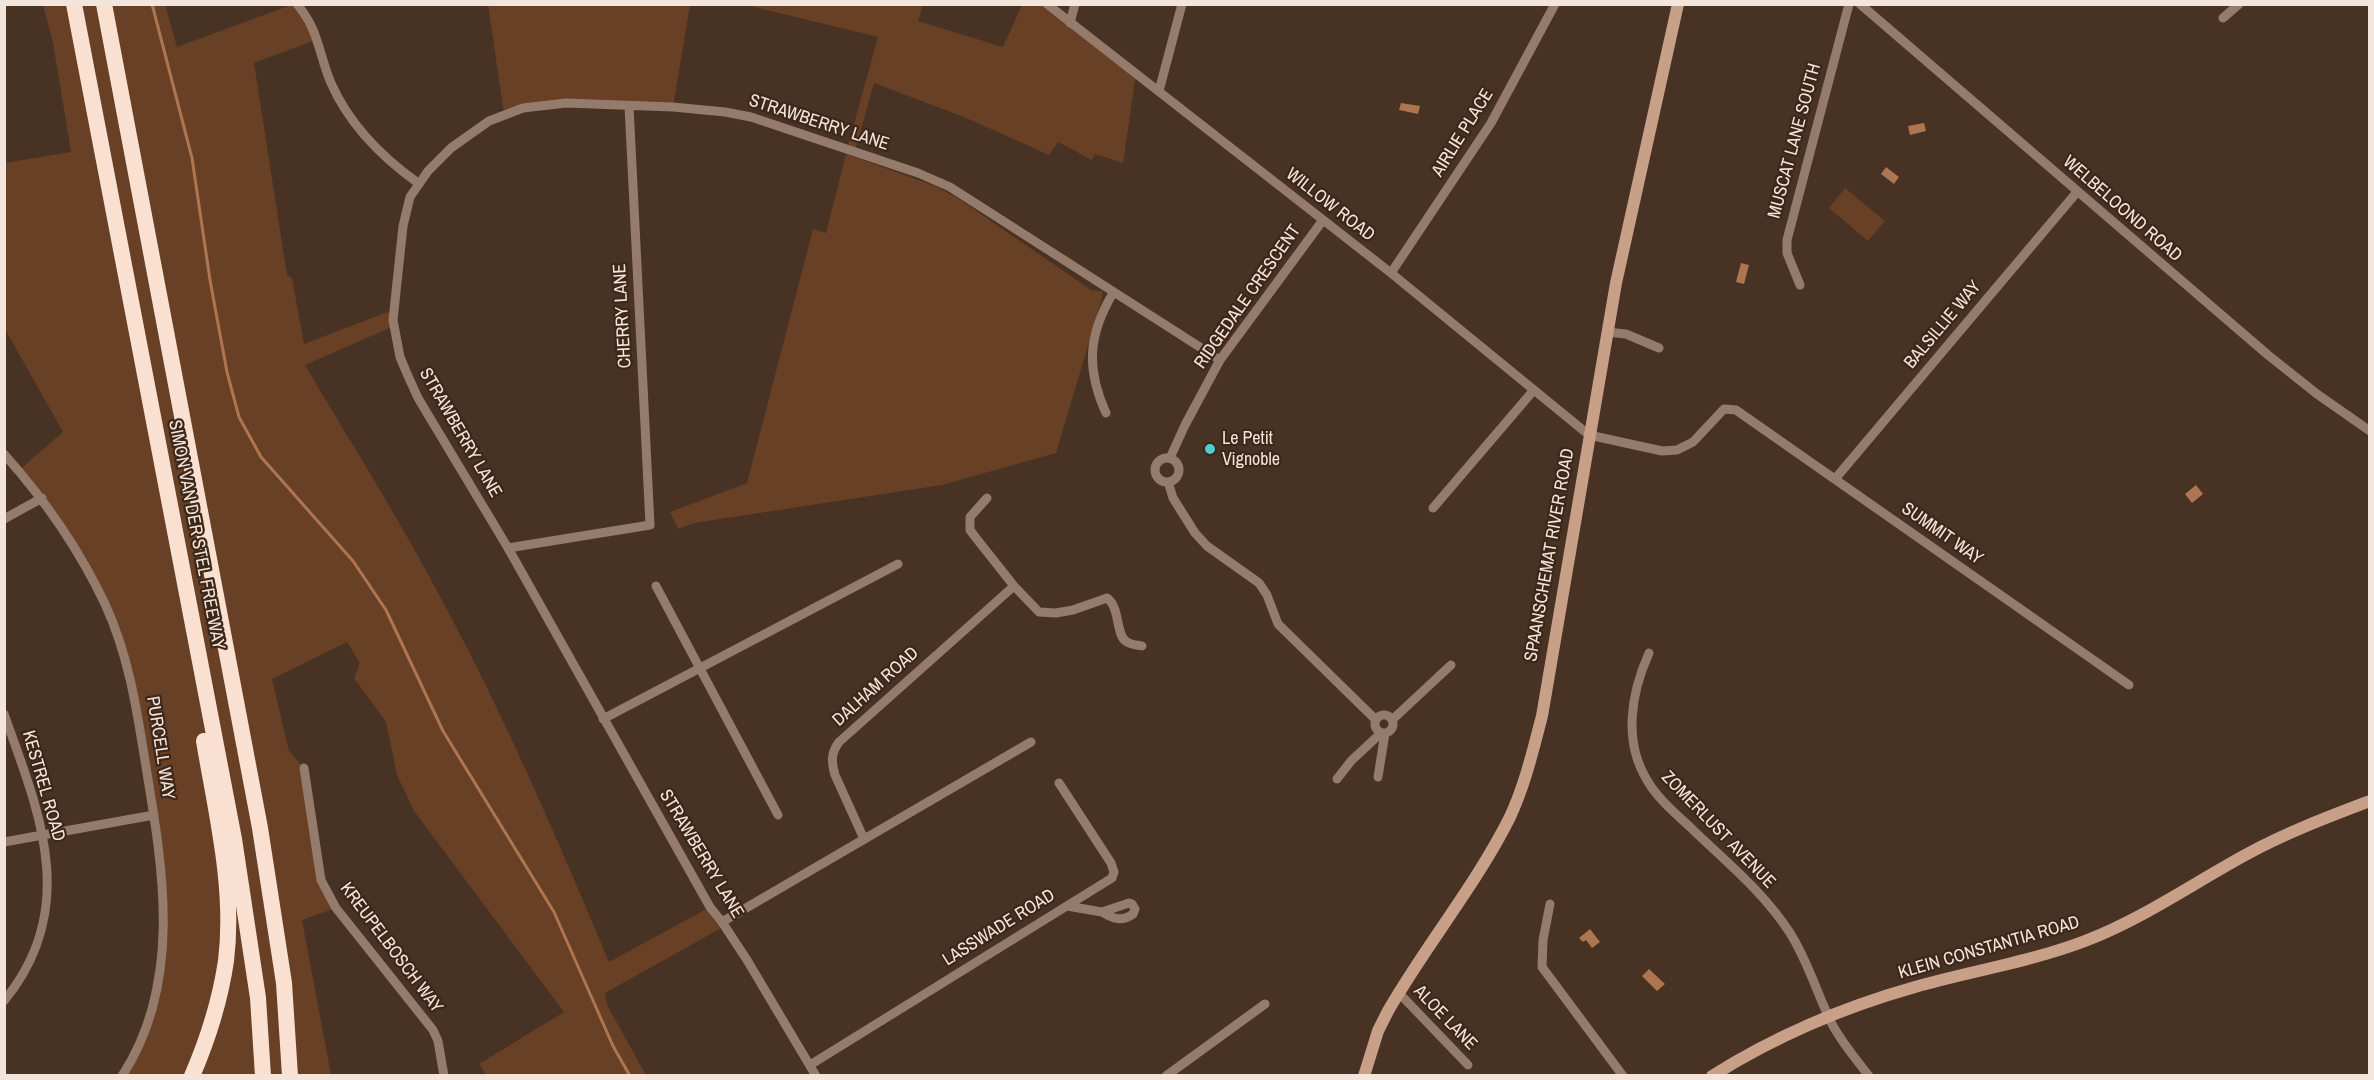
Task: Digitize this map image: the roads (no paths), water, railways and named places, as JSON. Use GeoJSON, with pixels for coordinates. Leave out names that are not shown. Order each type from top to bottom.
{"type":"FeatureCollection","features":[{"type":"Feature","properties":{"kind":"highway","name":"SIMON VAN DER STEL FREEWAY"},"geometry":{"type":"LineString","coordinates":[[74,4],[247,914],[258,998],[263,1076]]}},
{"type":"Feature","properties":{"kind":"highway","name":"SIMON VAN DER STEL FREEWAY"},"geometry":{"type":"LineString","coordinates":[[104,4],[260,828],[284,983],[291,1076]]}},
{"type":"Feature","properties":{"kind":"highway"},"geometry":{"type":"LineString","coordinates":[[186,592],[187,631],[228,901],[226,959],[218,1001],[205,1046],[192,1076]]}},
{"type":"Feature","properties":{"kind":"highway"},"geometry":{"type":"LineString","coordinates":[[284,983],[292,1013],[300,1076]]}},
{"type":"Feature","properties":{"kind":"main road","name":"SPAANSCHEMAT RIVER ROAD"},"geometry":{"type":"LineString","coordinates":[[1364,1076],[1378,1031],[1398,992],[1498,840],[1516,803],[1528,770],[1542,716],[1621,260],[1678,4]]}},
{"type":"Feature","properties":{"kind":"main road","name":"KLEIN CONSTANTIA ROAD"},"geometry":{"type":"LineString","coordinates":[[1712,1076],[1783,1037],[1829,1017],[1909,988],[2051,953],[2086,941],[2128,921],[2277,838],[2370,801]]}},
{"type":"Feature","properties":{"kind":"street"},"geometry":{"type":"LineString","coordinates":[[297,4],[310,21],[331,82],[342,104],[384,155],[418,183]]}},
{"type":"Feature","properties":{"kind":"street","name":"WILLOW ROAD"},"geometry":{"type":"LineString","coordinates":[[1047,4],[1391,273],[1589,435]]}},
{"type":"Feature","properties":{"kind":"street"},"geometry":{"type":"LineString","coordinates":[[1070,22],[1075,4]]}},
{"type":"Feature","properties":{"kind":"street"},"geometry":{"type":"LineString","coordinates":[[1159,91],[1182,4]]}},
{"type":"Feature","properties":{"kind":"street"},"geometry":{"type":"LineString","coordinates":[[1542,4],[1554,7]]}},
{"type":"Feature","properties":{"kind":"street","name":"MUSCAT LANE SOUTH"},"geometry":{"type":"LineString","coordinates":[[1800,285],[1787,253],[1787,240],[1849,4]]}},
{"type":"Feature","properties":{"kind":"street","name":"WELBELOOND ROAD"},"geometry":{"type":"LineString","coordinates":[[1860,4],[2268,355],[2370,431]]}},
{"type":"Feature","properties":{"kind":"street"},"geometry":{"type":"LineString","coordinates":[[2223,18],[2239,4]]}},
{"type":"Feature","properties":{"kind":"street","name":"AIRLIE PLACE"},"geometry":{"type":"LineString","coordinates":[[1391,273],[1491,123],[1554,7]]}},
{"type":"Feature","properties":{"kind":"street","name":"STRAWBERRY LANE"},"geometry":{"type":"LineString","coordinates":[[816,1076],[722,922],[710,907],[507,548],[418,398],[400,357],[395,337],[393,310],[405,212],[410,197],[418,183],[451,148],[504,114],[541,104],[566,103],[725,111],[751,117],[918,173],[968,197],[1113,293],[1220,360]]}},
{"type":"Feature","properties":{"kind":"street","name":"CHERRY LANE"},"geometry":{"type":"LineString","coordinates":[[507,548],[650,525],[629,106]]}},
{"type":"Feature","properties":{"kind":"street","name":"BALSILLIE WAY"},"geometry":{"type":"LineString","coordinates":[[1835,479],[2077,192]]}},
{"type":"Feature","properties":{"kind":"street","name":"RIDGEDALE CRESCENT"},"geometry":{"type":"LineString","coordinates":[[1170,459],[1185,425],[1220,360],[1323,220]]}},
{"type":"Feature","properties":{"kind":"street"},"geometry":{"type":"LineString","coordinates":[[1106,413],[1097,393],[1091,358],[1101,316],[1113,293]]}},
{"type":"Feature","properties":{"kind":"street"},"geometry":{"type":"LineString","coordinates":[[1607,332],[1626,334],[1659,348]]}},
{"type":"Feature","properties":{"kind":"street"},"geometry":{"type":"LineString","coordinates":[[1433,508],[1533,391]]}},
{"type":"Feature","properties":{"kind":"street","name":"SUMMIT WAY"},"geometry":{"type":"LineString","coordinates":[[1589,435],[1662,450],[1677,450],[1693,442],[1724,409],[1736,410],[2129,685]]}},
{"type":"Feature","properties":{"kind":"street","name":"PURCELL WAY"},"geometry":{"type":"LineString","coordinates":[[4,454],[42,498],[76,548],[106,606],[135,696],[164,885],[165,919],[161,965],[145,1027],[122,1076]]}},
{"type":"Feature","properties":{"kind":"street","name":"RIDGEDALE CRESCENT"},"geometry":{"type":"LineString","coordinates":[[1169,485],[1179,473],[1178,465],[1170,459],[1162,460],[1155,470],[1158,478],[1169,485],[1185,517],[1207,546],[1259,583],[1267,595],[1278,624],[1376,720],[1376,728],[1383,733]]}},
{"type":"Feature","properties":{"kind":"street"},"geometry":{"type":"LineString","coordinates":[[4,519],[42,498]]}},
{"type":"Feature","properties":{"kind":"street"},"geometry":{"type":"LineString","coordinates":[[987,498],[970,517],[970,530],[1014,586],[1041,613],[1072,610],[1107,598],[1113,604],[1124,639],[1129,643],[1142,646]]}},
{"type":"Feature","properties":{"kind":"street"},"geometry":{"type":"LineString","coordinates":[[603,719],[898,564]]}},
{"type":"Feature","properties":{"kind":"street"},"geometry":{"type":"LineString","coordinates":[[656,586],[778,815]]}},
{"type":"Feature","properties":{"kind":"street","name":"DALHAM ROAD"},"geometry":{"type":"LineString","coordinates":[[864,839],[835,775],[832,756],[834,749],[839,742],[1014,586]]}},
{"type":"Feature","properties":{"kind":"street","name":"ZOMERLUST AVENUE"},"geometry":{"type":"LineString","coordinates":[[1649,653],[1637,685],[1633,712],[1636,752],[1646,780],[1665,803],[1741,875],[1777,916],[1800,950],[1841,1039],[1869,1076]]}},
{"type":"Feature","properties":{"kind":"street"},"geometry":{"type":"LineString","coordinates":[[1337,779],[1351,761],[1383,733],[1391,730],[1392,720],[1451,665]]}},
{"type":"Feature","properties":{"kind":"street","name":"KESTREL ROAD"},"geometry":{"type":"LineString","coordinates":[[4,714],[42,834],[48,876],[46,918],[42,934],[27,968],[4,1001]]}},
{"type":"Feature","properties":{"kind":"street"},"geometry":{"type":"LineString","coordinates":[[1376,720],[1383,714],[1392,720]]}},
{"type":"Feature","properties":{"kind":"street"},"geometry":{"type":"LineString","coordinates":[[1378,777],[1383,733]]}},
{"type":"Feature","properties":{"kind":"street"},"geometry":{"type":"LineString","coordinates":[[722,922],[1031,742]]}},
{"type":"Feature","properties":{"kind":"street","name":"KREUPELBOSCH WAY"},"geometry":{"type":"LineString","coordinates":[[304,768],[321,880],[326,892],[336,908],[433,1030],[438,1041],[444,1076]]}},
{"type":"Feature","properties":{"kind":"street","name":"LASSWADE ROAD"},"geometry":{"type":"LineString","coordinates":[[810,1065],[1108,881],[1114,872],[1111,863],[1059,783]]}},
{"type":"Feature","properties":{"kind":"street"},"geometry":{"type":"LineString","coordinates":[[4,842],[154,815]]}},
{"type":"Feature","properties":{"kind":"street"},"geometry":{"type":"LineString","coordinates":[[1550,904],[1543,940],[1542,967],[1623,1076]]}},
{"type":"Feature","properties":{"kind":"street"},"geometry":{"type":"LineString","coordinates":[[1066,906],[1102,912]]}},
{"type":"Feature","properties":{"kind":"street","name":"ALOE LANE"},"geometry":{"type":"LineString","coordinates":[[1398,992],[1468,1065]]}},
{"type":"Feature","properties":{"kind":"street"},"geometry":{"type":"LineString","coordinates":[[1166,1076],[1265,1004]]}},
{"type":"Feature","properties":{"kind":"waterway"},"geometry":{"type":"LineString","coordinates":[[152,4],[192,158],[210,280],[227,372],[239,417],[261,457],[353,561],[386,610],[443,731],[554,912],[613,1046],[630,1076]]}},
{"type":"Feature","properties":{"kind":"place","name":"Le Petit Vignoble"},"geometry":{"type":"Point","coordinates":[1210,449]}}]}
